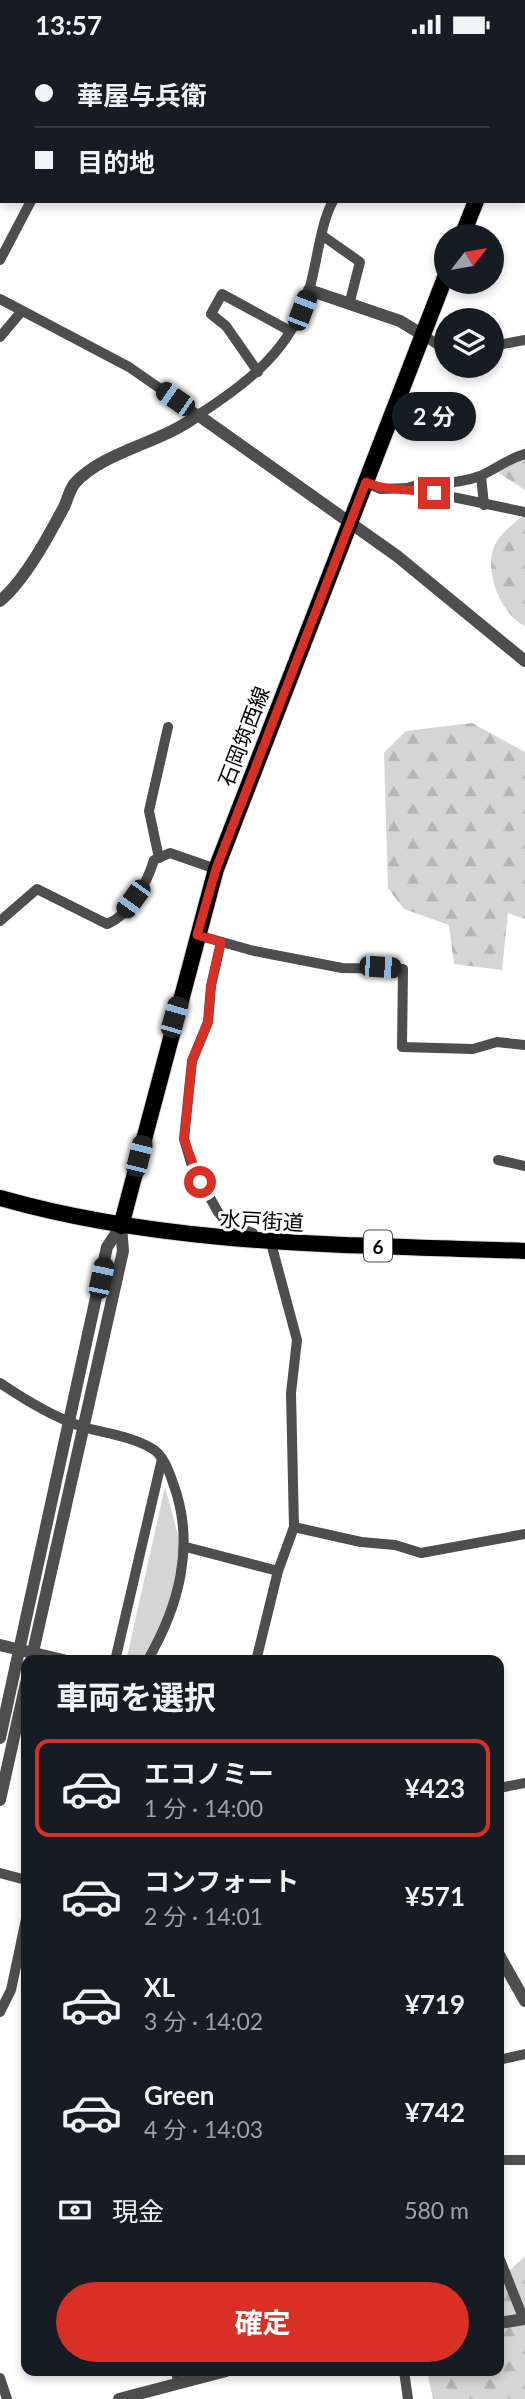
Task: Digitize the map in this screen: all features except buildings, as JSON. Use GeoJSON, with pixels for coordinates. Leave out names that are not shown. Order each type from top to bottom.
{"type":"FeatureCollection","features":[{"type":"Feature","properties":{"kind":"main road"},"geometry":{"type":"LineString","coordinates":[[467,224],[475,203]]}},
{"type":"Feature","properties":{"kind":"main road","name":"石岡筑西線"},"geometry":{"type":"LineString","coordinates":[[121,1226],[216,869],[438,294]]}},
{"type":"Feature","properties":{"kind":"main road","name":"水戸街道"},"geometry":{"type":"LineString","coordinates":[[0,1199],[121,1226],[264,1242],[525,1251]]}},
{"type":"Feature","properties":{"kind":"street"},"geometry":{"type":"LineString","coordinates":[[0,260],[30,203]]}},
{"type":"Feature","properties":{"kind":"street"},"geometry":{"type":"LineString","coordinates":[[0,601],[23,575],[65,505],[72,486],[82,476],[170,434],[240,388],[258,372],[297,323],[309,291],[332,203]]}},
{"type":"Feature","properties":{"kind":"street"},"geometry":{"type":"LineString","coordinates":[[323,236],[360,262],[350,301]]}},
{"type":"Feature","properties":{"kind":"street"},"geometry":{"type":"LineString","coordinates":[[309,291],[400,321],[434,342]]}},
{"type":"Feature","properties":{"kind":"street"},"geometry":{"type":"LineString","coordinates":[[258,372],[226,326],[211,314],[222,294],[290,331]]}},
{"type":"Feature","properties":{"kind":"street"},"geometry":{"type":"LineString","coordinates":[[0,299],[129,367],[397,556],[525,661]]}},
{"type":"Feature","properties":{"kind":"street"},"geometry":{"type":"LineString","coordinates":[[0,337],[21,312]]}},
{"type":"Feature","properties":{"kind":"street"},"geometry":{"type":"LineString","coordinates":[[504,344],[525,340]]}},
{"type":"Feature","properties":{"kind":"street"},"geometry":{"type":"LineString","coordinates":[[409,488],[421,484],[446,485],[481,476],[525,454]]}},
{"type":"Feature","properties":{"kind":"street"},"geometry":{"type":"LineString","coordinates":[[481,476],[484,505]]}},
{"type":"Feature","properties":{"kind":"street"},"geometry":{"type":"LineString","coordinates":[[366,482],[381,489],[409,488],[525,512]]}},
{"type":"Feature","properties":{"kind":"street"},"geometry":{"type":"LineString","coordinates":[[159,858],[149,811],[168,727]]}},
{"type":"Feature","properties":{"kind":"street"},"geometry":{"type":"LineString","coordinates":[[0,921],[37,889],[107,924],[118,919],[148,878],[154,860],[170,853],[216,869]]}},
{"type":"Feature","properties":{"kind":"street"},"geometry":{"type":"LineString","coordinates":[[197,935],[342,968],[403,969],[402,1047],[473,1049],[497,1042],[525,1045]]}},
{"type":"Feature","properties":{"kind":"street"},"geometry":{"type":"LineString","coordinates":[[221,942],[211,985],[208,1022],[192,1061],[184,1139],[207,1197],[228,1224],[253,1233],[264,1242],[297,1340],[291,1393],[294,1527],[278,1571],[257,1655]]}},
{"type":"Feature","properties":{"kind":"street"},"geometry":{"type":"LineString","coordinates":[[498,1160],[525,1166]]}},
{"type":"Feature","properties":{"kind":"street"},"geometry":{"type":"LineString","coordinates":[[0,1738],[107,1247],[121,1226]]}},
{"type":"Feature","properties":{"kind":"street"},"geometry":{"type":"LineString","coordinates":[[32,1655],[123,1251],[121,1226]]}},
{"type":"Feature","properties":{"kind":"street"},"geometry":{"type":"LineString","coordinates":[[0,1384],[28,1402],[70,1422],[152,1448],[162,1459],[178,1496],[186,1548],[166,1630],[151,1655]]}},
{"type":"Feature","properties":{"kind":"street"},"geometry":{"type":"LineString","coordinates":[[116,1655],[162,1459]]}},
{"type":"Feature","properties":{"kind":"street"},"geometry":{"type":"LineString","coordinates":[[294,1527],[360,1542],[395,1545],[421,1553],[525,1534]]}},
{"type":"Feature","properties":{"kind":"street"},"geometry":{"type":"LineString","coordinates":[[186,1548],[278,1571]]}},
{"type":"Feature","properties":{"kind":"street"},"geometry":{"type":"LineString","coordinates":[[0,1645],[20,1649],[29,1655]]}},
{"type":"Feature","properties":{"kind":"street"},"geometry":{"type":"LineString","coordinates":[[0,1800],[21,1706]]}},
{"type":"Feature","properties":{"kind":"street"},"geometry":{"type":"LineString","coordinates":[[504,1787],[525,1783]]}},
{"type":"Feature","properties":{"kind":"street"},"geometry":{"type":"LineString","coordinates":[[0,1873],[21,1878]]}},
{"type":"Feature","properties":{"kind":"street"},"geometry":{"type":"LineString","coordinates":[[0,2012],[11,1990],[21,1943]]}},
{"type":"Feature","properties":{"kind":"street"},"geometry":{"type":"LineString","coordinates":[[504,1964],[525,2001]]}},
{"type":"Feature","properties":{"kind":"street"},"geometry":{"type":"LineString","coordinates":[[504,2059],[525,2054]]}},
{"type":"Feature","properties":{"kind":"street"},"geometry":{"type":"LineString","coordinates":[[504,2160],[525,2160]]}},
{"type":"Feature","properties":{"kind":"street"},"geometry":{"type":"LineString","coordinates":[[504,2269],[524,2319],[504,2322]]}},
{"type":"Feature","properties":{"kind":"street"},"geometry":{"type":"LineString","coordinates":[[405,2376],[408,2399]]}},
{"type":"Feature","properties":{"kind":"street"},"geometry":{"type":"LineString","coordinates":[[119,2399],[177,2377]]}},
{"type":"Feature","properties":{"kind":"street"},"geometry":{"type":"LineString","coordinates":[[0,2378],[7,2399]]}},
{"type":"Feature","properties":{"kind":"green space"},"geometry":{"type":"Polygon","coordinates":[[[525,447],[525,490],[496,471],[525,447]]]}},
{"type":"Feature","properties":{"kind":"green space"},"geometry":{"type":"Polygon","coordinates":[[[525,514],[525,626],[508,612],[501,601],[492,576],[491,563],[497,541],[525,514]]]}},
{"type":"Feature","properties":{"kind":"green space"},"geometry":{"type":"Polygon","coordinates":[[[472,723],[525,752],[525,919],[508,913],[502,970],[454,964],[449,925],[404,909],[388,888],[384,753],[406,731],[472,723]]]}},
{"type":"Feature","properties":{"kind":"green space"},"geometry":{"type":"Polygon","coordinates":[[[165,1487],[182,1550],[165,1623],[144,1655],[127,1655],[165,1487]]]}},
{"type":"Feature","properties":{"kind":"green space"},"geometry":{"type":"Polygon","coordinates":[[[525,2256],[525,2399],[433,2399],[428,2376],[504,2376],[504,2274],[525,2256]]]}},
{"type":"Feature","properties":{"kind":"route"},"geometry":{"type":"LineString","coordinates":[[200,1182],[184,1139],[190,1105],[192,1061],[208,1022],[211,985],[221,942],[197,935],[216,869],[247,782],[366,482],[381,489],[409,488],[434,493]]}}]}
